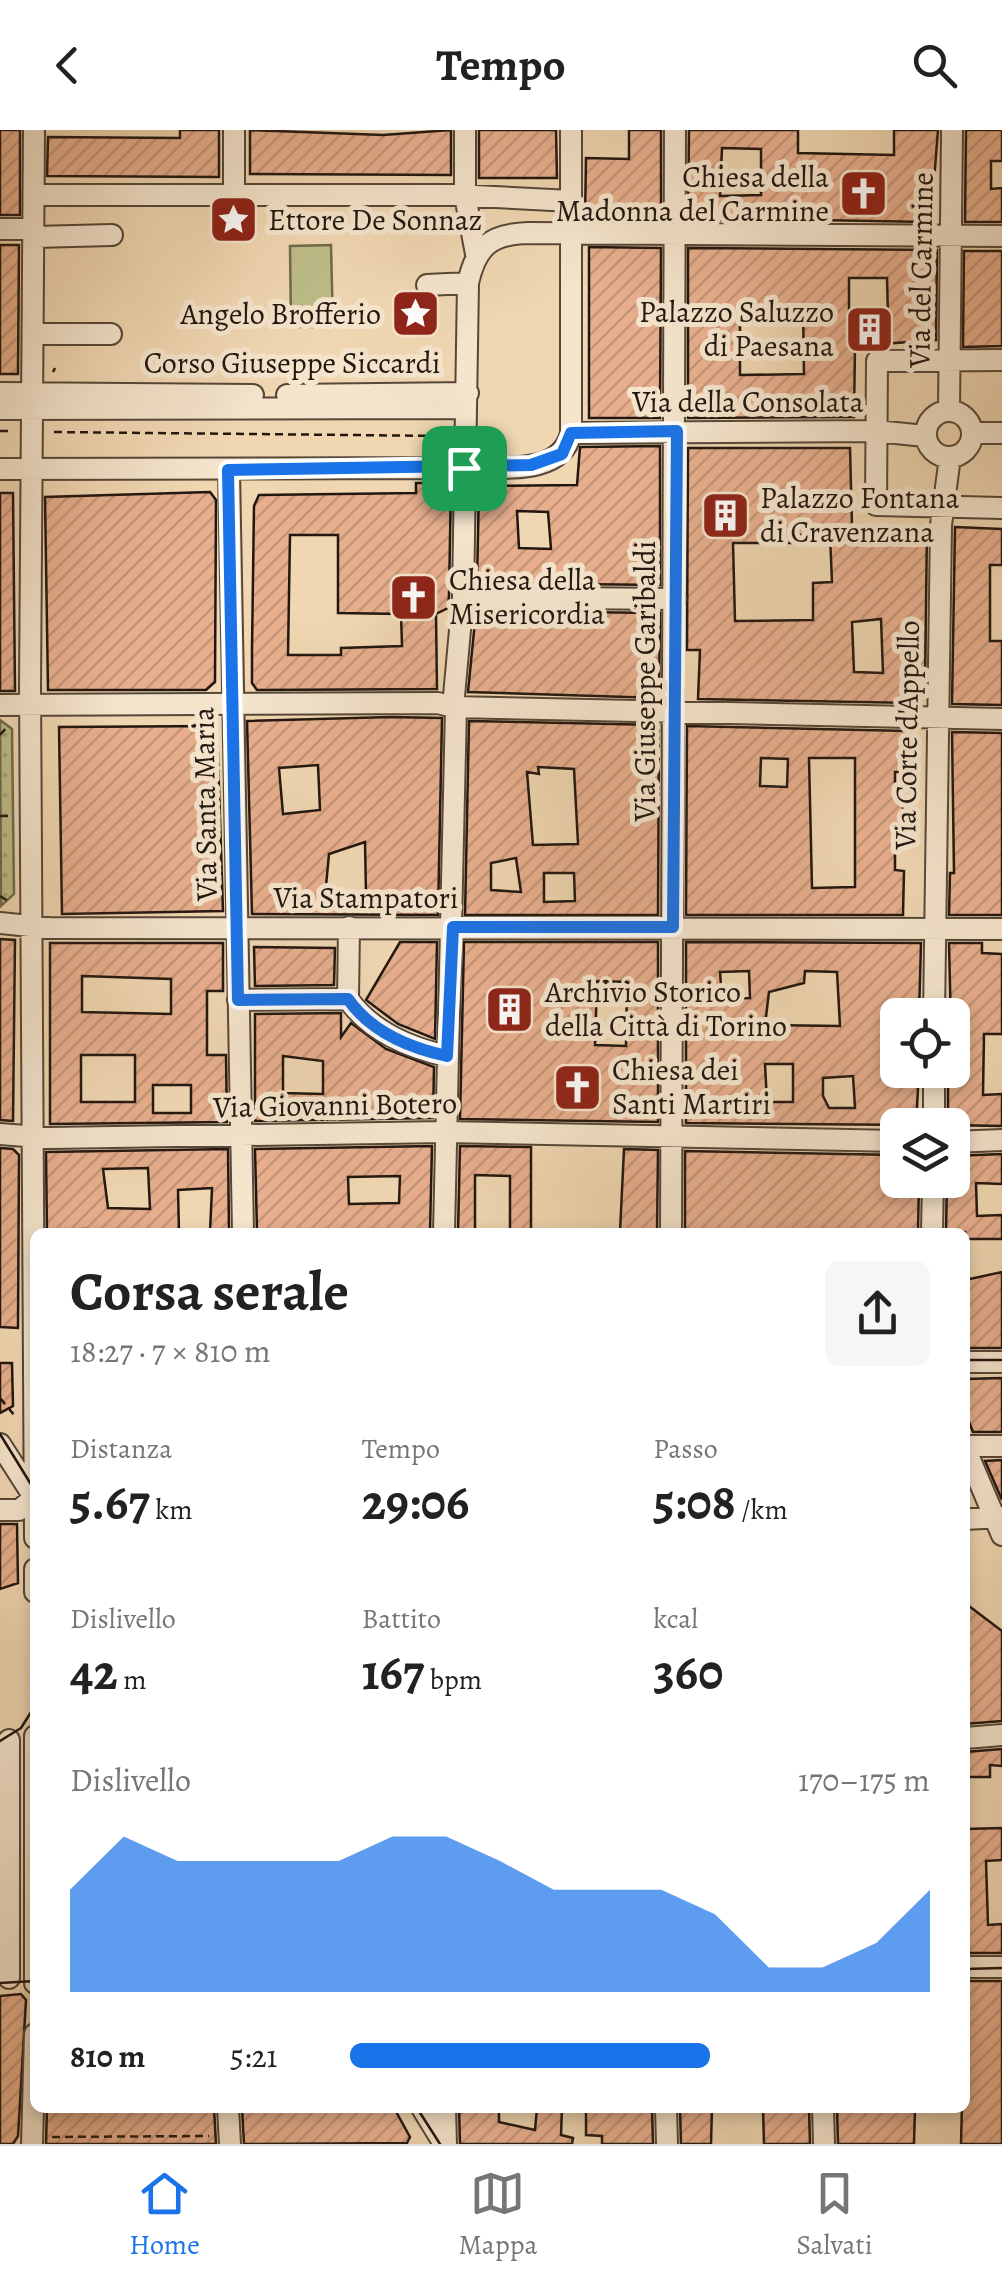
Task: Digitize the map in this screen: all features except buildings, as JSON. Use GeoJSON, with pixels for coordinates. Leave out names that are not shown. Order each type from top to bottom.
{"type":"FeatureCollection","features":[{"type":"Feature","properties":{"kind":"street"},"geometry":{"type":"LineString","coordinates":[[33,1228],[30,705],[34,130]]}},
{"type":"Feature","properties":{"kind":"street"},"geometry":{"type":"LineString","coordinates":[[234,130],[234,195]]}},
{"type":"Feature","properties":{"kind":"street"},"geometry":{"type":"LineString","coordinates":[[444,1228],[453,927],[454,707],[462,597],[468,283],[476,254],[464,196],[465,130]]}},
{"type":"Feature","properties":{"kind":"street"},"geometry":{"type":"LineString","coordinates":[[0,459],[31,464],[228,470],[544,464],[568,449],[571,433],[571,130]]}},
{"type":"Feature","properties":{"kind":"street","name":"Via Giuseppe Garibaldi"},"geometry":{"type":"LineString","coordinates":[[670,1228],[676,716],[675,130]]}},
{"type":"Feature","properties":{"kind":"street","name":"Via del Carmine"},"geometry":{"type":"LineString","coordinates":[[949,410],[952,130]]}},
{"type":"Feature","properties":{"kind":"street"},"geometry":{"type":"LineString","coordinates":[[34,195],[464,196],[571,201]]}},
{"type":"Feature","properties":{"kind":"street"},"geometry":{"type":"LineString","coordinates":[[0,229],[112,235]]}},
{"type":"Feature","properties":{"kind":"street"},"geometry":{"type":"LineString","coordinates":[[476,254],[504,234],[1002,236]]}},
{"type":"Feature","properties":{"kind":"street"},"geometry":{"type":"LineString","coordinates":[[427,285],[468,283]]}},
{"type":"Feature","properties":{"kind":"street"},"geometry":{"type":"LineString","coordinates":[[34,334],[111,334]]}},
{"type":"Feature","properties":{"kind":"street"},"geometry":{"type":"LineString","coordinates":[[1002,360],[877,361],[876,431],[876,505],[1002,508]]}},
{"type":"Feature","properties":{"kind":"street","name":"Corso Giuseppe Siccardi"},"geometry":{"type":"LineString","coordinates":[[0,393],[33,401]]}},
{"type":"Feature","properties":{"kind":"street","name":"Corso Giuseppe Siccardi"},"geometry":{"type":"LineString","coordinates":[[0,408],[33,401],[468,393]]}},
{"type":"Feature","properties":{"kind":"street"},"geometry":{"type":"LineString","coordinates":[[949,410],[968,420],[972,433],[963,452],[950,457],[933,452],[925,436],[934,415],[949,410]]}},
{"type":"Feature","properties":{"kind":"street","name":"Via della Consolata"},"geometry":{"type":"LineString","coordinates":[[571,433],[876,431],[925,436]]}},
{"type":"Feature","properties":{"kind":"street"},"geometry":{"type":"LineString","coordinates":[[972,433],[1002,432]]}},
{"type":"Feature","properties":{"kind":"street","name":"Via Corte d'Appello"},"geometry":{"type":"LineString","coordinates":[[934,998],[941,525],[950,457]]}},
{"type":"Feature","properties":{"kind":"street"},"geometry":{"type":"LineString","coordinates":[[0,469],[31,464],[457,460],[464,468]]}},
{"type":"Feature","properties":{"kind":"street","name":"Via Santa Maria"},"geometry":{"type":"LineString","coordinates":[[228,470],[243,1228]]}},
{"type":"Feature","properties":{"kind":"street"},"geometry":{"type":"LineString","coordinates":[[462,597],[675,599]]}},
{"type":"Feature","properties":{"kind":"street"},"geometry":{"type":"LineString","coordinates":[[0,705],[438,702],[454,707],[676,716],[1002,719]]}},
{"type":"Feature","properties":{"kind":"street","name":"Via Stampatori"},"geometry":{"type":"LineString","coordinates":[[0,923],[1002,929]]}},
{"type":"Feature","properties":{"kind":"street"},"geometry":{"type":"LineString","coordinates":[[349,927],[348,999],[358,1013],[406,1045],[447,1056]]}},
{"type":"Feature","properties":{"kind":"street"},"geometry":{"type":"LineString","coordinates":[[238,1000],[348,999]]}},
{"type":"Feature","properties":{"kind":"street","name":"Via Giovanni Botero"},"geometry":{"type":"LineString","coordinates":[[0,1134],[48,1138],[445,1132],[880,1142]]}},
{"type":"Feature","properties":{"kind":"street"},"geometry":{"type":"LineString","coordinates":[[970,1141],[1002,1140]]}},
{"type":"Feature","properties":{"kind":"street"},"geometry":{"type":"LineString","coordinates":[[932,1228],[933,1198]]}},
{"type":"Feature","properties":{"kind":"street"},"geometry":{"type":"LineString","coordinates":[[970,1362],[1002,1362]]}},
{"type":"Feature","properties":{"kind":"street"},"geometry":{"type":"LineString","coordinates":[[0,1444],[30,1490]]}},
{"type":"Feature","properties":{"kind":"street"},"geometry":{"type":"LineString","coordinates":[[970,1447],[1002,1446]]}},
{"type":"Feature","properties":{"kind":"street"},"geometry":{"type":"LineString","coordinates":[[970,1458],[1000,1523]]}},
{"type":"Feature","properties":{"kind":"street"},"geometry":{"type":"LineString","coordinates":[[0,1510],[18,1510],[30,1502]]}},
{"type":"Feature","properties":{"kind":"street"},"geometry":{"type":"LineString","coordinates":[[970,1520],[1000,1523]]}},
{"type":"Feature","properties":{"kind":"street"},"geometry":{"type":"LineString","coordinates":[[970,1738],[1002,1735]]}},
{"type":"Feature","properties":{"kind":"street"},"geometry":{"type":"LineString","coordinates":[[30,1740],[4,1740],[3,1978],[30,1979]]}},
{"type":"Feature","properties":{"kind":"street"},"geometry":{"type":"LineString","coordinates":[[970,1968],[1002,1966]]}},
{"type":"Feature","properties":{"kind":"street"},"geometry":{"type":"LineString","coordinates":[[38,2113],[39,2140]]}},
{"type":"Feature","properties":{"kind":"street"},"geometry":{"type":"LineString","coordinates":[[225,2140],[228,2113]]}},
{"type":"Feature","properties":{"kind":"street"},"geometry":{"type":"LineString","coordinates":[[425,2113],[445,2144]]}},
{"type":"Feature","properties":{"kind":"street"},"geometry":{"type":"LineString","coordinates":[[445,2113],[445,2144]]}},
{"type":"Feature","properties":{"kind":"street"},"geometry":{"type":"LineString","coordinates":[[666,2113],[667,2144]]}},
{"type":"Feature","properties":{"kind":"street"},"geometry":{"type":"LineString","coordinates":[[823,2113],[824,2144]]}},
{"type":"Feature","properties":{"kind":"path"},"geometry":{"type":"LineString","coordinates":[[0,431],[14,431]]}},
{"type":"Feature","properties":{"kind":"path"},"geometry":{"type":"LineString","coordinates":[[54,432],[456,436]]}},
{"type":"Feature","properties":{"kind":"path"},"geometry":{"type":"LineString","coordinates":[[0,734],[9,726]]}},
{"type":"Feature","properties":{"kind":"path"},"geometry":{"type":"LineString","coordinates":[[0,816],[18,816]]}},
{"type":"Feature","properties":{"kind":"path"},"geometry":{"type":"LineString","coordinates":[[0,896],[13,904]]}},
{"type":"Feature","properties":{"kind":"path"},"geometry":{"type":"LineString","coordinates":[[0,1398],[7,1409]]}},
{"type":"Feature","properties":{"kind":"path"},"geometry":{"type":"LineString","coordinates":[[39,2140],[225,2140]]}},
{"type":"Feature","properties":{"kind":"green space"},"geometry":{"type":"Polygon","coordinates":[[[331,245],[333,327],[291,327],[290,246],[331,245]]]}},
{"type":"Feature","properties":{"kind":"green space"},"geometry":{"type":"Polygon","coordinates":[[[0,720],[12,729],[14,894],[1,906],[0,720]]]}},
{"type":"Feature","properties":{"kind":"tram line"},"geometry":{"type":"LineString","coordinates":[[970,1360],[1002,1360]]}},
{"type":"Feature","properties":{"kind":"tram line"},"geometry":{"type":"LineString","coordinates":[[0,1434],[30,1483]]}},
{"type":"Feature","properties":{"kind":"tram line"},"geometry":{"type":"LineString","coordinates":[[0,1741],[21,1728],[30,1714]]}},
{"type":"Feature","properties":{"kind":"tram line"},"geometry":{"type":"LineString","coordinates":[[970,1969],[1002,1968]]}},
{"type":"Feature","properties":{"kind":"tram line"},"geometry":{"type":"LineString","coordinates":[[0,1983],[30,1981]]}},
{"type":"Feature","properties":{"kind":"tram line"},"geometry":{"type":"LineString","coordinates":[[420,2113],[440,2144]]}},
{"type":"Feature","properties":{"kind":"place","name":"Chiesa della Madonna del Carmine"},"geometry":{"type":"Point","coordinates":[864,194]}},
{"type":"Feature","properties":{"kind":"place","name":"Ettore De Sonnaz"},"geometry":{"type":"Point","coordinates":[233,220]}},
{"type":"Feature","properties":{"kind":"place","name":"Angelo Brofferio"},"geometry":{"type":"Point","coordinates":[416,314]}},
{"type":"Feature","properties":{"kind":"place","name":"Palazzo Saluzzo di Paesana"},"geometry":{"type":"Point","coordinates":[869,329]}},
{"type":"Feature","properties":{"kind":"place","name":"Palazzo Fontana di Cravenzana"},"geometry":{"type":"Point","coordinates":[725,515]}},
{"type":"Feature","properties":{"kind":"place","name":"Chiesa della Misericordia"},"geometry":{"type":"Point","coordinates":[414,597]}},
{"type":"Feature","properties":{"kind":"place","name":"Archivio Storico della Città di Torino"},"geometry":{"type":"Point","coordinates":[510,1009]}},
{"type":"Feature","properties":{"kind":"place","name":"Chiesa dei Santi Martiri"},"geometry":{"type":"Point","coordinates":[577,1087]}},
{"type":"Feature","properties":{"kind":"route"},"geometry":{"type":"LineString","coordinates":[[677,431],[673,927],[453,927],[447,1056],[406,1045],[358,1013],[348,999],[238,1000],[228,470],[464,468],[544,464],[568,449],[571,433],[677,431]]}}]}
